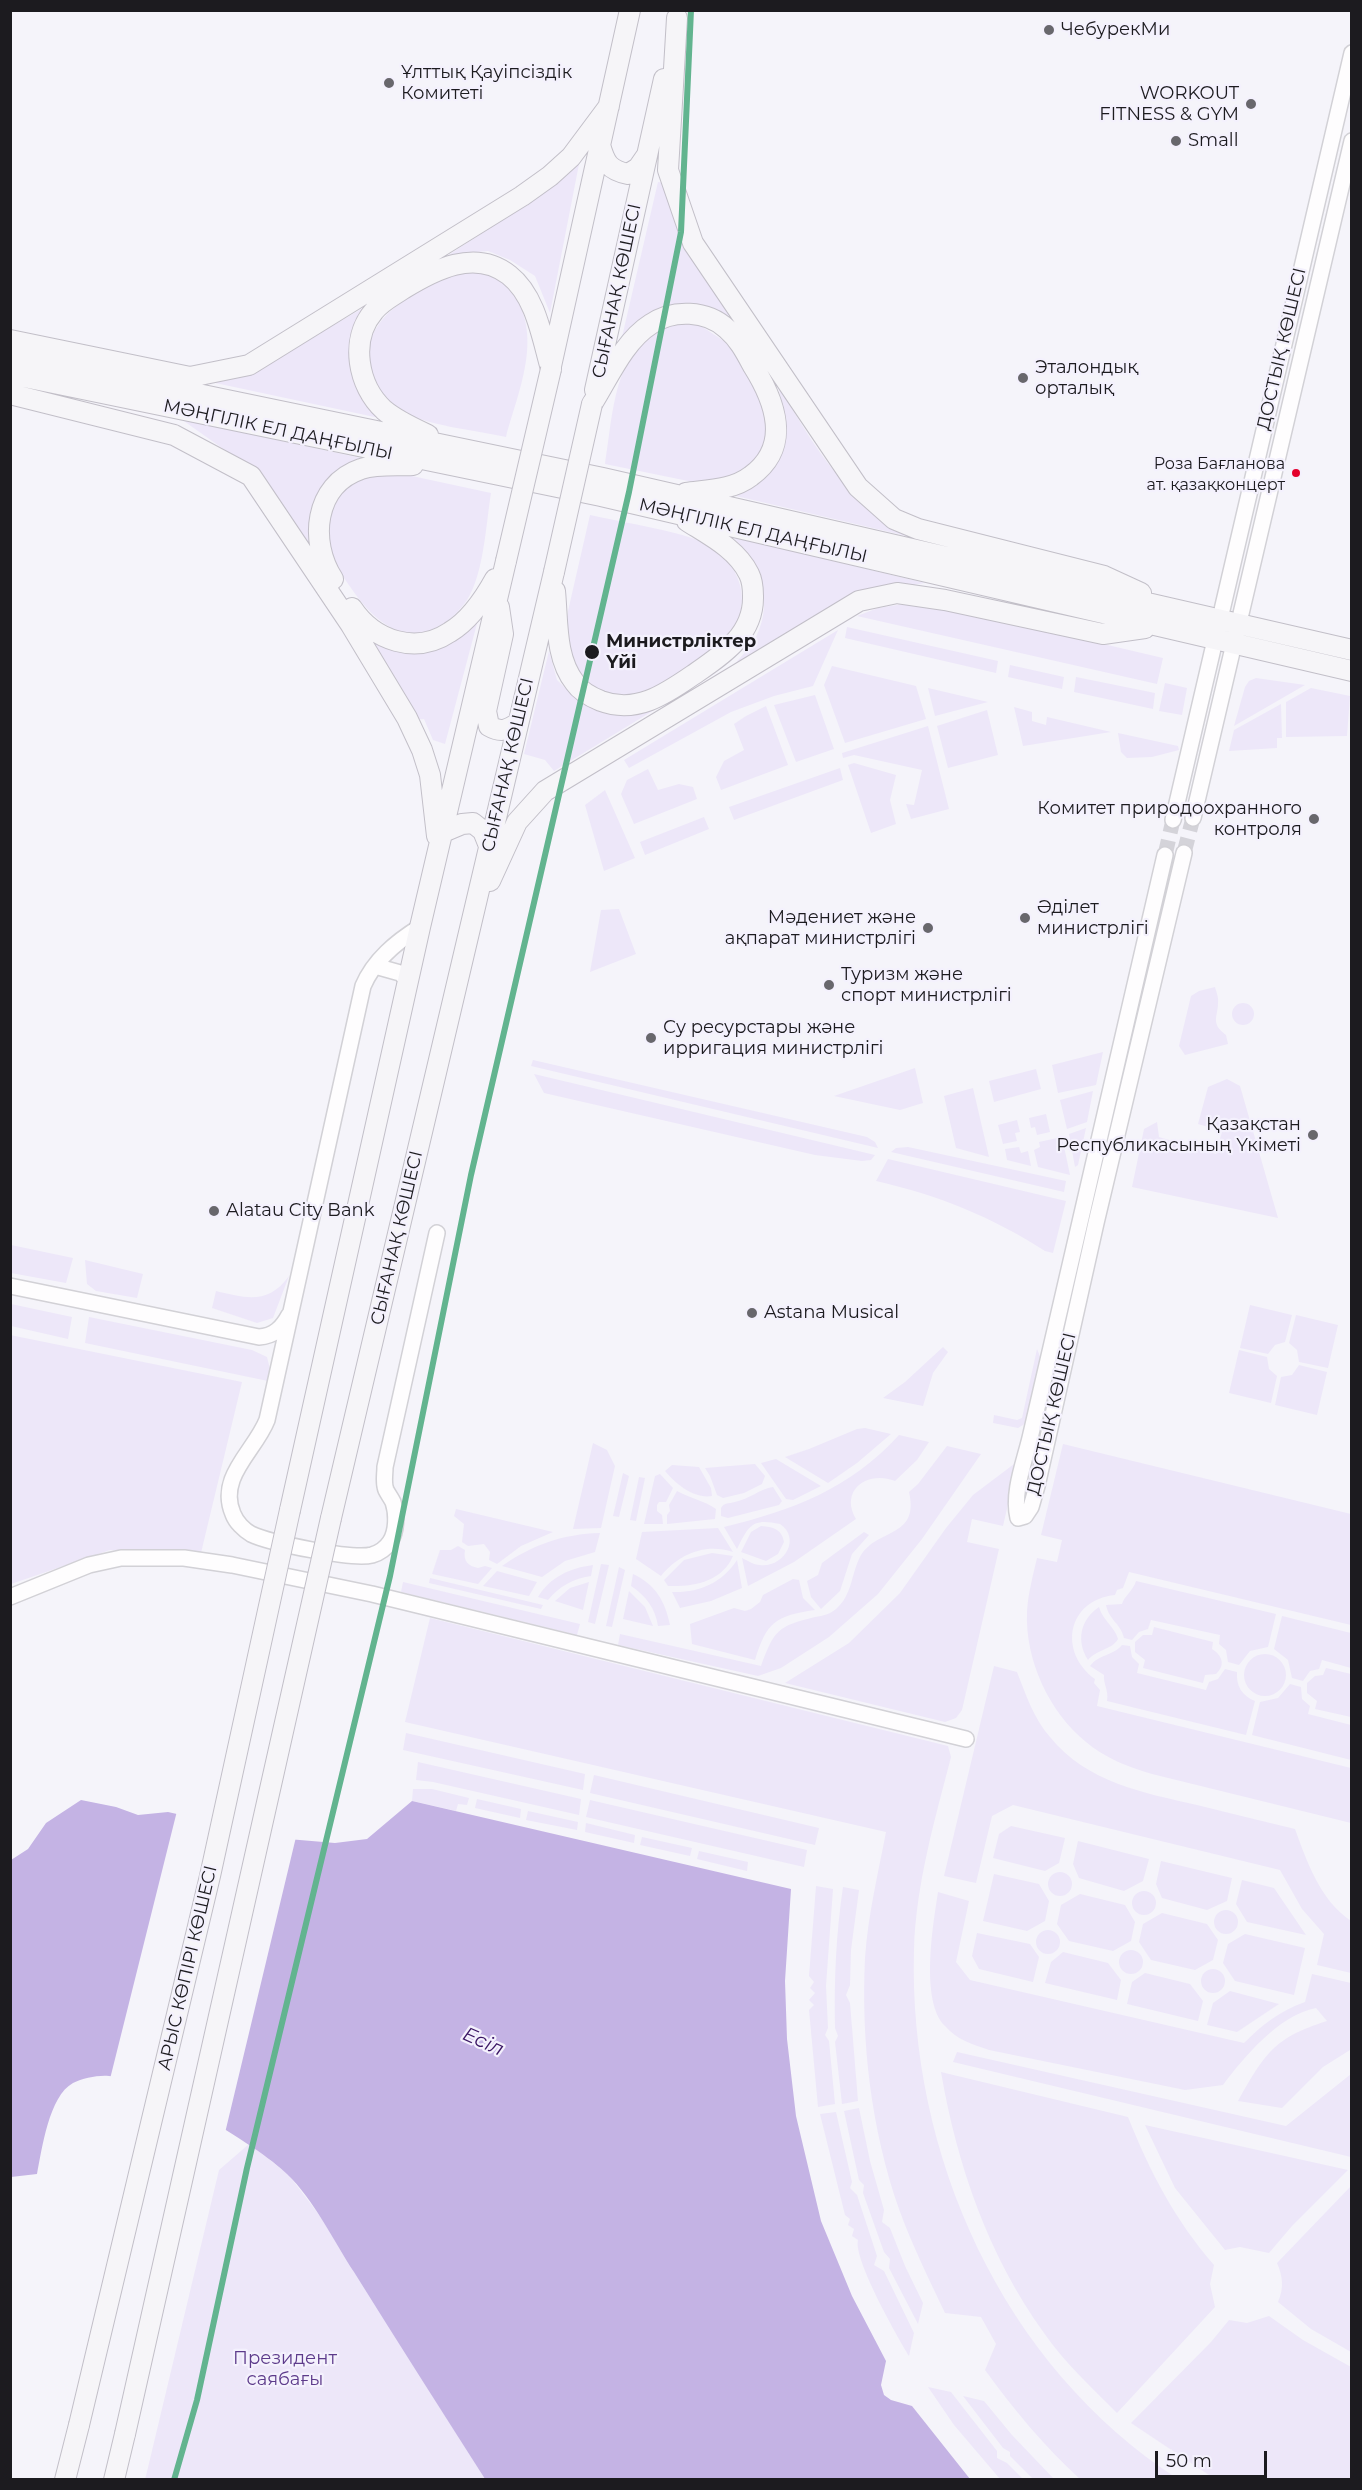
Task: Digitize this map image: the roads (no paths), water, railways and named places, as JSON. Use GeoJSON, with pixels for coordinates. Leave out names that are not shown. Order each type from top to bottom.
{"type":"FeatureCollection","features":[{"type":"Feature","properties":{"kind":"main road"},"geometry":{"type":"LineString","coordinates":[[408,980],[551,369],[630,10]]}},
{"type":"Feature","properties":{"kind":"main road"},"geometry":{"type":"LineString","coordinates":[[678,14],[668,171],[693,243],[858,487],[894,519],[918,529],[1104,576],[1173,609]]}},
{"type":"Feature","properties":{"kind":"main road","name":"СЫҒАНАҚ КӨШЕСІ"},"geometry":{"type":"LineString","coordinates":[[114,2480],[331,1518],[554,572],[678,14]]}},
{"type":"Feature","properties":{"kind":"main road"},"geometry":{"type":"LineString","coordinates":[[10,340],[190,377],[249,366],[522,196],[550,176],[570,157],[609,106]]}},
{"type":"Feature","properties":{"kind":"main road"},"geometry":{"type":"LineString","coordinates":[[600,145],[605,164],[615,171],[628,174],[638,168],[647,155]]}},
{"type":"Feature","properties":{"kind":"main road"},"geometry":{"type":"LineString","coordinates":[[446,455],[396,419],[369,392],[360,365],[360,349],[367,321],[380,304],[429,273],[445,267],[476,262],[498,268],[509,275],[522,289],[537,322],[551,369]]}},
{"type":"Feature","properties":{"kind":"main road"},"geometry":{"type":"LineString","coordinates":[[592,404],[631,342],[652,322],[666,316],[698,314],[726,327],[738,340],[771,398],[776,424],[772,450],[759,469],[739,483],[673,503]]}},
{"type":"Feature","properties":{"kind":"main road","name":"МӘҢГІЛІК ЕЛ ДАҢҒЫЛЫ"},"geometry":{"type":"LineString","coordinates":[[10,355],[446,455],[1173,609],[1217,629],[1352,671]]}},
{"type":"Feature","properties":{"kind":"main road","name":"МӘҢГІЛІК ЕЛ ДАҢҒЫЛЫ"},"geometry":{"type":"LineString","coordinates":[[10,374],[446,455]]}},
{"type":"Feature","properties":{"kind":"main road"},"geometry":{"type":"LineString","coordinates":[[10,394],[174,435],[250,476],[351,625],[407,718],[422,750],[430,775],[441,840]]}},
{"type":"Feature","properties":{"kind":"main road"},"geometry":{"type":"LineString","coordinates":[[446,455],[363,468],[342,479],[331,490],[323,503],[319,516],[318,534],[322,558],[332,576],[368,628],[396,641],[422,643],[436,640],[461,624],[483,599],[506,561]]}},
{"type":"Feature","properties":{"kind":"main road"},"geometry":{"type":"LineString","coordinates":[[554,572],[560,646],[567,673],[576,685],[586,694],[617,705],[639,704],[666,694],[718,658],[736,642],[745,630],[753,602],[749,574],[737,557],[673,503]]}},
{"type":"Feature","properties":{"kind":"main road","name":"МӘҢГІЛІК ЕЛ ДАҢҒЫЛЫ"},"geometry":{"type":"LineString","coordinates":[[673,503],[1158,626],[1217,629]]}},
{"type":"Feature","properties":{"kind":"main road"},"geometry":{"type":"LineString","coordinates":[[470,925],[517,822],[545,791],[859,601],[897,593],[945,600],[1103,634],[1158,626]]}},
{"type":"Feature","properties":{"kind":"main road"},"geometry":{"type":"LineString","coordinates":[[498,596],[503,634],[486,711],[489,726],[497,731],[507,730],[518,723]]}},
{"type":"Feature","properties":{"kind":"main road","name":"МӘҢГІЛІК ЕЛ ДАҢҒЫЛЫ"},"geometry":{"type":"LineString","coordinates":[[1237,634],[1352,650]]}},
{"type":"Feature","properties":{"kind":"main road"},"geometry":{"type":"LineString","coordinates":[[441,840],[462,824],[473,823],[483,831],[489,846]]}},
{"type":"Feature","properties":{"kind":"main road","name":"АРЫС КӨПІРІ КӨШЕСІ"},"geometry":{"type":"LineString","coordinates":[[65,2480],[210,1876],[408,980]]}},
{"type":"Feature","properties":{"kind":"street","name":"ДОСТЫҚ КӨШЕСІ"},"geometry":{"type":"LineString","coordinates":[[1173,820],[1352,53]]}},
{"type":"Feature","properties":{"kind":"street","name":"ДОСТЫҚ КӨШЕСІ"},"geometry":{"type":"LineString","coordinates":[[1193,818],[1352,141]]}},
{"type":"Feature","properties":{"kind":"street","name":"ДОСТЫҚ КӨШЕСІ"},"geometry":{"type":"LineString","coordinates":[[1165,855],[1017,1496],[1015,1508],[1018,1518],[1025,1516],[1031,1507],[1037,1486],[1096,1223],[1184,852]]}},
{"type":"Feature","properties":{"kind":"street"},"geometry":{"type":"LineString","coordinates":[[420,927],[389,949],[368,975],[363,986],[267,1420],[261,1436],[237,1468],[231,1480],[229,1504],[233,1516],[248,1533],[340,1554],[373,1555],[386,1546],[394,1532],[395,1512],[393,1502],[386,1490],[385,1467],[437,1233]]}},
{"type":"Feature","properties":{"kind":"street"},"geometry":{"type":"LineString","coordinates":[[375,966],[391,970],[408,980]]}},
{"type":"Feature","properties":{"kind":"street"},"geometry":{"type":"LineString","coordinates":[[10,1287],[259,1337],[268,1336],[276,1331],[292,1310]]}},
{"type":"Feature","properties":{"kind":"street"},"geometry":{"type":"LineString","coordinates":[[10,1597],[89,1564],[121,1558],[184,1558],[372,1594],[966,1739]]}},
{"type":"Feature","properties":{"kind":"water","name":"Есіл"},"geometry":{"type":"Polygon","coordinates":[[[81,1800],[116,1807],[138,1815],[168,1812],[288,1839],[335,1843],[367,1839],[412,1801],[791,1889],[785,1981],[787,2039],[796,2116],[821,2221],[852,2296],[886,2361],[881,2385],[884,2395],[891,2400],[912,2406],[970,2479],[485,2479],[306,2196],[297,2184],[273,2162],[228,2131],[149,2089],[109,2076],[91,2077],[73,2083],[58,2099],[44,2138],[37,2174],[11,2177],[11,1860],[28,1849],[46,1823],[81,1800]]]}},
{"type":"Feature","properties":{"kind":"tunnel"},"geometry":{"type":"LineString","coordinates":[[1184,853],[1193,818]]}},
{"type":"Feature","properties":{"kind":"tunnel"},"geometry":{"type":"LineString","coordinates":[[1165,855],[1173,820]]}},
{"type":"Feature","properties":{"kind":"place","name":"ЧебурекМи"},"geometry":{"type":"Point","coordinates":[1049,30]}},
{"type":"Feature","properties":{"kind":"place","name":"Ұлттық Қауіпсіздік Комитеті"},"geometry":{"type":"Point","coordinates":[389,83]}},
{"type":"Feature","properties":{"kind":"place","name":"WORKOUT FITNESS & GYM"},"geometry":{"type":"Point","coordinates":[1251,104]}},
{"type":"Feature","properties":{"kind":"place","name":"Small"},"geometry":{"type":"Point","coordinates":[1176,141]}},
{"type":"Feature","properties":{"kind":"place","name":"Эталондық орталық"},"geometry":{"type":"Point","coordinates":[1023,378]}},
{"type":"Feature","properties":{"kind":"place","name":"Роза Бағланова ат. қазақконцерт"},"geometry":{"type":"Point","coordinates":[1296,473]}},
{"type":"Feature","properties":{"kind":"place","name":"Министрліктер Үйі"},"geometry":{"type":"Point","coordinates":[592,652]}},
{"type":"Feature","properties":{"kind":"place","name":"Комитет природоохранного контроля"},"geometry":{"type":"Point","coordinates":[1314,819]}},
{"type":"Feature","properties":{"kind":"place","name":"Әділет министрлігі"},"geometry":{"type":"Point","coordinates":[1025,918]}},
{"type":"Feature","properties":{"kind":"place","name":"Мәдениет және ақпарат министрлігі"},"geometry":{"type":"Point","coordinates":[928,928]}},
{"type":"Feature","properties":{"kind":"place","name":"Туризм және спорт министрлігі"},"geometry":{"type":"Point","coordinates":[829,985]}},
{"type":"Feature","properties":{"kind":"place","name":"Су ресурстары және ирригация министрлігі"},"geometry":{"type":"Point","coordinates":[651,1038]}},
{"type":"Feature","properties":{"kind":"place","name":"Қазақстан Республикасының Үкіметі"},"geometry":{"type":"Point","coordinates":[1313,1135]}},
{"type":"Feature","properties":{"kind":"place","name":"Alatau City Bank"},"geometry":{"type":"Point","coordinates":[214,1211]}},
{"type":"Feature","properties":{"kind":"place","name":"Astana Musical"},"geometry":{"type":"Point","coordinates":[752,1313]}},
{"type":"Feature","properties":{"kind":"park label","name":"Президент саябағы"},"geometry":{"type":"Point","coordinates":[285,2369]}}]}
